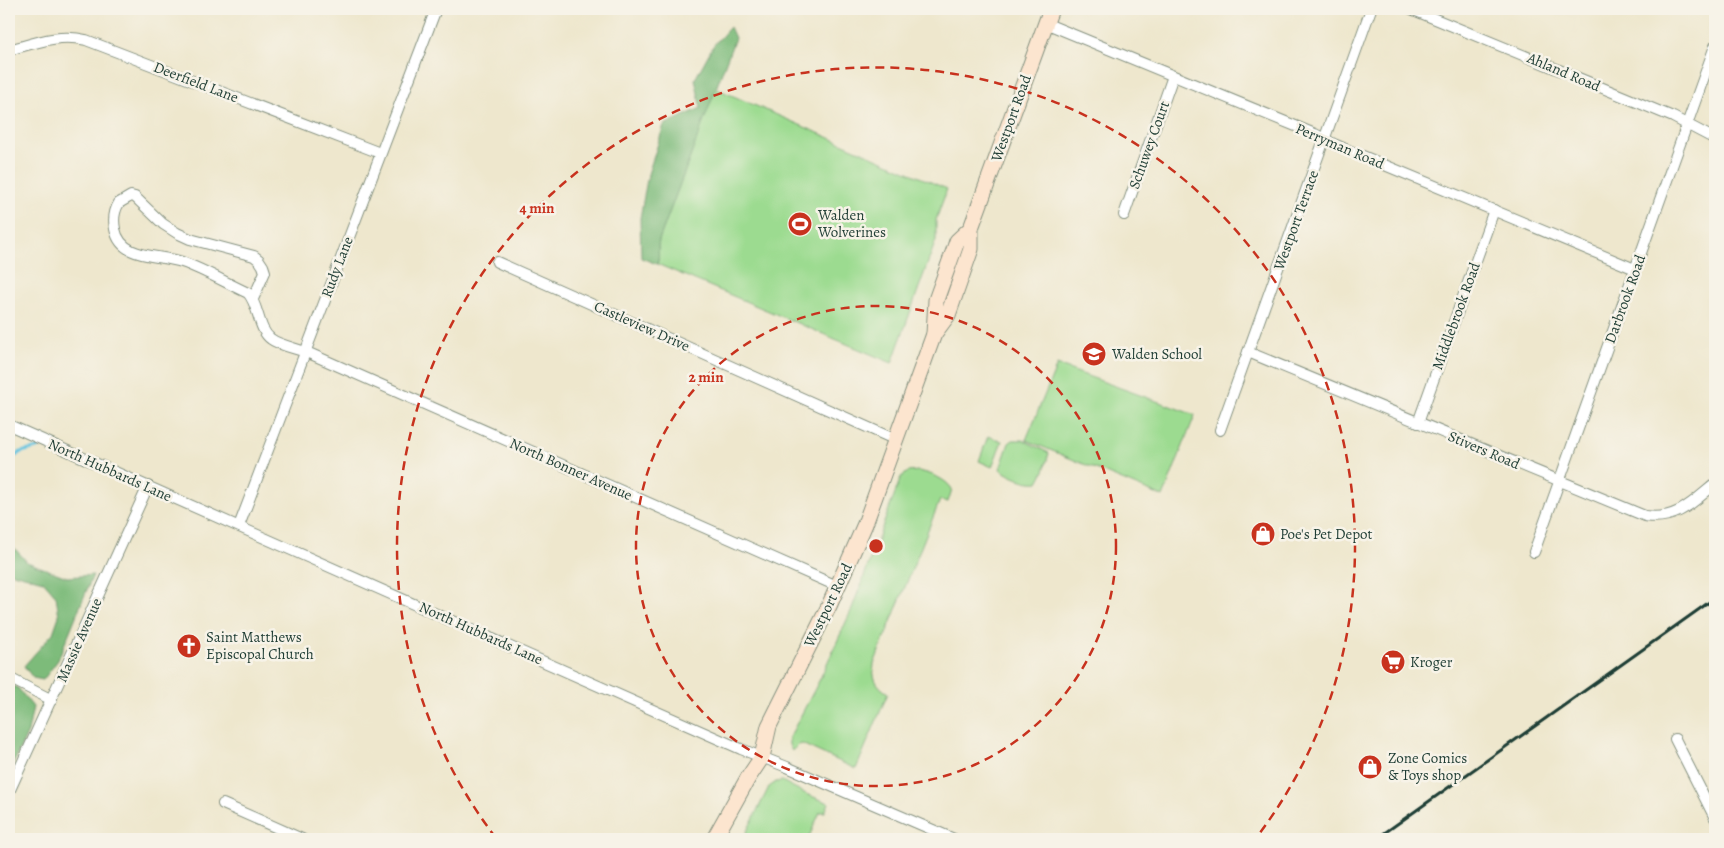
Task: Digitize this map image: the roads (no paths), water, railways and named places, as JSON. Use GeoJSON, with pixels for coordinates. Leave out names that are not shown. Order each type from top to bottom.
{"type":"FeatureCollection","features":[{"type":"Feature","properties":{"kind":"main road","name":"Westport Road"},"geometry":{"type":"LineString","coordinates":[[714,839],[762,757],[769,726],[829,606],[865,524],[934,334],[936,300],[957,241],[971,228],[1050,9]]}},
{"type":"Feature","properties":{"kind":"street","name":"Rudy Lane"},"geometry":{"type":"LineString","coordinates":[[239,526],[436,9]]}},
{"type":"Feature","properties":{"kind":"street","name":"Westport Terrace"},"geometry":{"type":"LineString","coordinates":[[1220,430],[1371,9]]}},
{"type":"Feature","properties":{"kind":"street","name":"Ahland Road"},"geometry":{"type":"LineString","coordinates":[[1411,9],[1687,124],[1715,140]]}},
{"type":"Feature","properties":{"kind":"street","name":"Perryman Road"},"geometry":{"type":"LineString","coordinates":[[1045,23],[1635,269]]}},
{"type":"Feature","properties":{"kind":"street","name":"Deerfield Lane"},"geometry":{"type":"LineString","coordinates":[[9,50],[61,37],[86,40],[380,153]]}},
{"type":"Feature","properties":{"kind":"street","name":"Darbrook Road"},"geometry":{"type":"LineString","coordinates":[[1534,552],[1715,46]]}},
{"type":"Feature","properties":{"kind":"street","name":"Schuwey Court"},"geometry":{"type":"LineString","coordinates":[[1124,215],[1173,76]]}},
{"type":"Feature","properties":{"kind":"street"},"geometry":{"type":"LineString","coordinates":[[130,196],[135,197],[163,224],[177,233],[190,239],[254,256],[263,266],[264,272],[253,299],[248,293],[180,262],[124,248],[114,226],[114,217],[119,203],[130,196]]}},
{"type":"Feature","properties":{"kind":"street","name":"Middlebrook Road"},"geometry":{"type":"LineString","coordinates":[[1418,423],[1494,210]]}},
{"type":"Feature","properties":{"kind":"street","name":"Castleview Drive"},"geometry":{"type":"LineString","coordinates":[[497,262],[896,440]]}},
{"type":"Feature","properties":{"kind":"street","name":"North Bonner Avenue"},"geometry":{"type":"LineString","coordinates":[[253,299],[264,330],[271,339],[305,352],[837,586]]}},
{"type":"Feature","properties":{"kind":"street","name":"Stivers Road"},"geometry":{"type":"LineString","coordinates":[[1248,352],[1638,514],[1656,518],[1677,513],[1715,484]]}},
{"type":"Feature","properties":{"kind":"street","name":"North Hubbards Lane"},"geometry":{"type":"LineString","coordinates":[[9,425],[762,757],[954,839]]}},
{"type":"Feature","properties":{"kind":"street","name":"Massie Avenue"},"geometry":{"type":"LineString","coordinates":[[9,792],[148,486]]}},
{"type":"Feature","properties":{"kind":"street"},"geometry":{"type":"LineString","coordinates":[[9,678],[52,700]]}},
{"type":"Feature","properties":{"kind":"street"},"geometry":{"type":"LineString","coordinates":[[1675,739],[1715,818]]}},
{"type":"Feature","properties":{"kind":"street"},"geometry":{"type":"LineString","coordinates":[[223,804],[302,839]]}},
{"type":"Feature","properties":{"kind":"waterway"},"geometry":{"type":"LineString","coordinates":[[9,459],[21,452],[39,447]]}},
{"type":"Feature","properties":{"kind":"railway"},"geometry":{"type":"LineString","coordinates":[[1376,839],[1715,598]]}},
{"type":"Feature","properties":{"kind":"place","name":"Walden Wolverines"},"geometry":{"type":"Point","coordinates":[800,224]}},
{"type":"Feature","properties":{"kind":"place","name":"Walden School"},"geometry":{"type":"Point","coordinates":[1094,354]}},
{"type":"Feature","properties":{"kind":"place","name":"Poe's Pet Depot"},"geometry":{"type":"Point","coordinates":[1263,534]}},
{"type":"Feature","properties":{"kind":"place","name":"Saint Matthews Episcopal Church"},"geometry":{"type":"Point","coordinates":[189,646]}},
{"type":"Feature","properties":{"kind":"place","name":"Kroger"},"geometry":{"type":"Point","coordinates":[1393,662]}},
{"type":"Feature","properties":{"kind":"place","name":"Zone Comics & Toys shop"},"geometry":{"type":"Point","coordinates":[1370,767]}}]}
